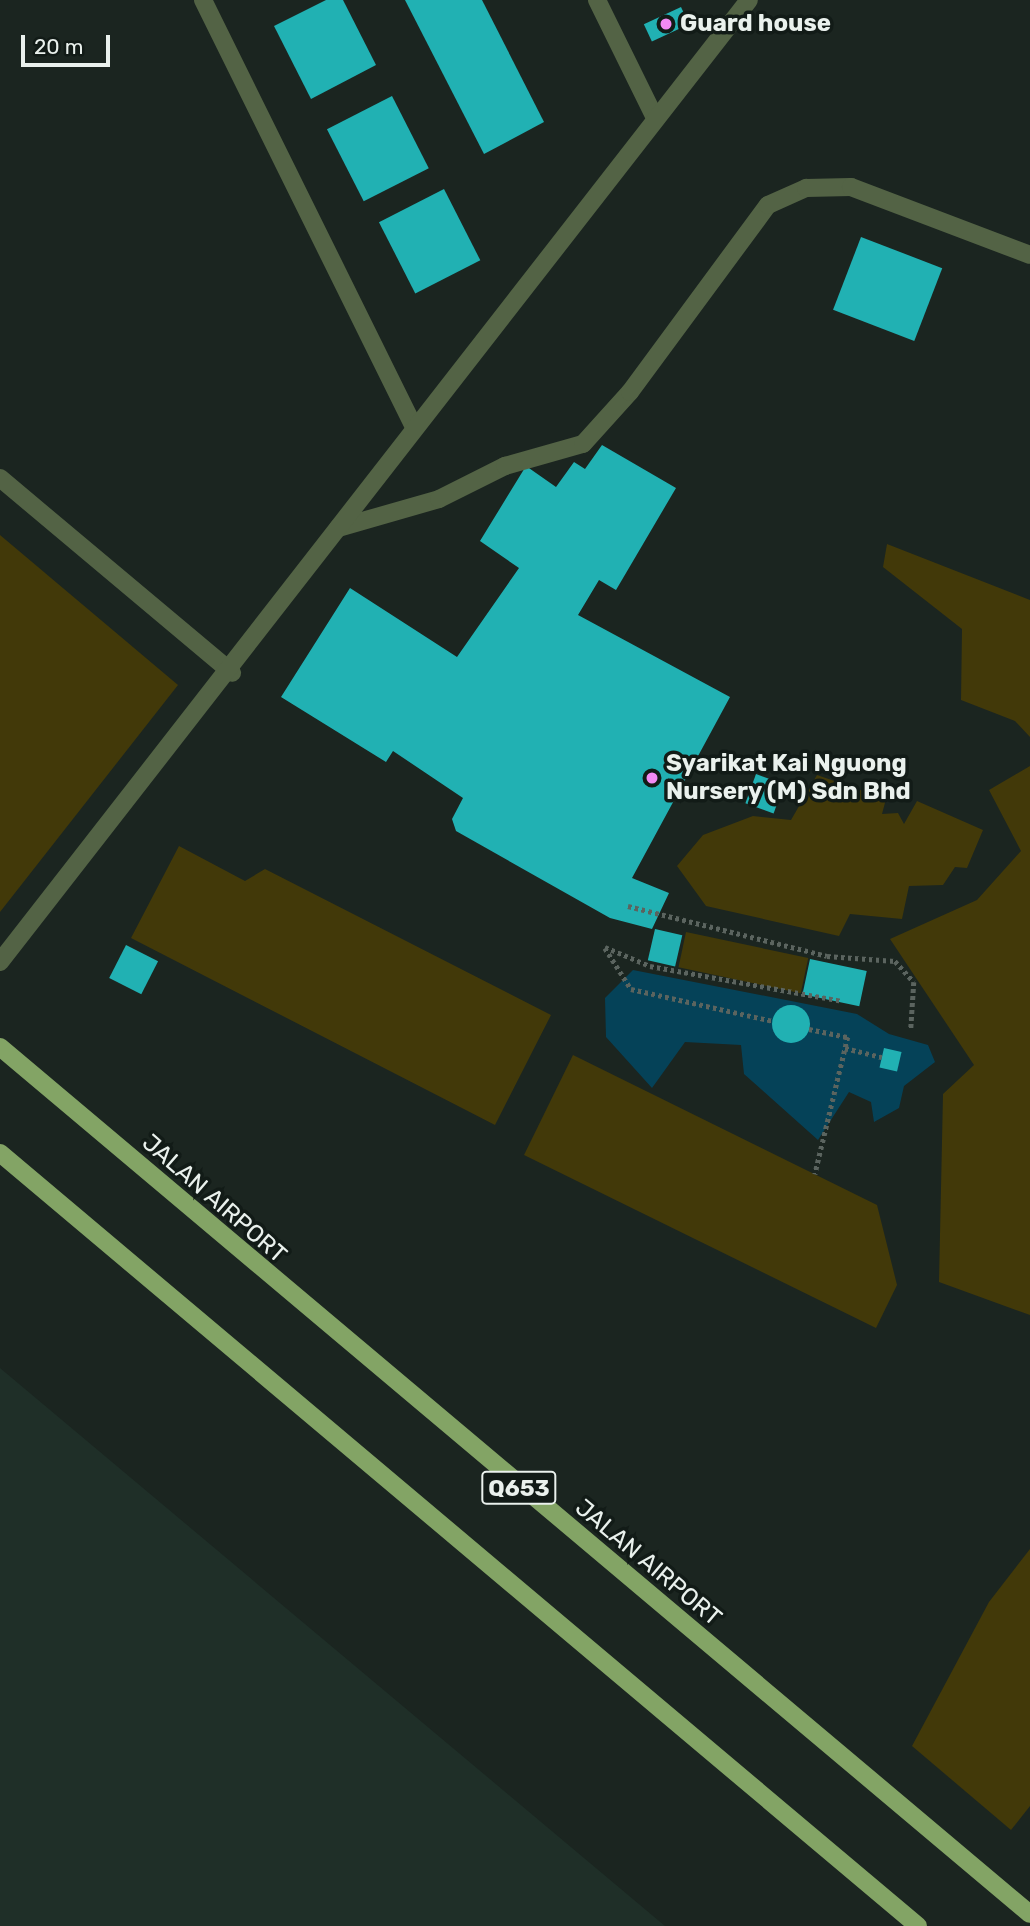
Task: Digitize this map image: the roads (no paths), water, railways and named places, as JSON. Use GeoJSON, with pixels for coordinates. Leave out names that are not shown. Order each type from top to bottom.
{"type":"FeatureCollection","features":[{"type":"Feature","properties":{"kind":"main road","name":"JALAN AIRPORT"},"geometry":{"type":"LineString","coordinates":[[6,1053],[1030,1914]]}},
{"type":"Feature","properties":{"kind":"main road"},"geometry":{"type":"LineString","coordinates":[[0,1153],[918,1926]]}},
{"type":"Feature","properties":{"kind":"street"},"geometry":{"type":"LineString","coordinates":[[203,0],[413,425]]}},
{"type":"Feature","properties":{"kind":"street"},"geometry":{"type":"LineString","coordinates":[[597,0],[655,118]]}},
{"type":"Feature","properties":{"kind":"street"},"geometry":{"type":"LineString","coordinates":[[0,962],[232,673],[413,425],[750,0]]}},
{"type":"Feature","properties":{"kind":"street"},"geometry":{"type":"LineString","coordinates":[[338,528],[439,499],[505,466],[583,444],[630,392],[768,205],[806,188],[851,187],[1030,255]]}},
{"type":"Feature","properties":{"kind":"street"},"geometry":{"type":"LineString","coordinates":[[0,478],[232,673]]}},
{"type":"Feature","properties":{"kind":"street"},"geometry":{"type":"LineString","coordinates":[[0,1034],[6,1053]]}},
{"type":"Feature","properties":{"kind":"water"},"geometry":{"type":"Polygon","coordinates":[[[633,970],[857,1014],[889,1034],[928,1045],[935,1062],[904,1086],[899,1108],[874,1122],[871,1102],[849,1092],[818,1140],[744,1074],[741,1045],[685,1042],[652,1088],[606,1037],[605,998],[633,970]]]}},
{"type":"Feature","properties":{"kind":"place","name":"Guard house"},"geometry":{"type":"Point","coordinates":[666,24]}},
{"type":"Feature","properties":{"kind":"place","name":"Syarikat Kai Nguong Nursery (M) Sdn Bhd"},"geometry":{"type":"Point","coordinates":[652,778]}}]}
